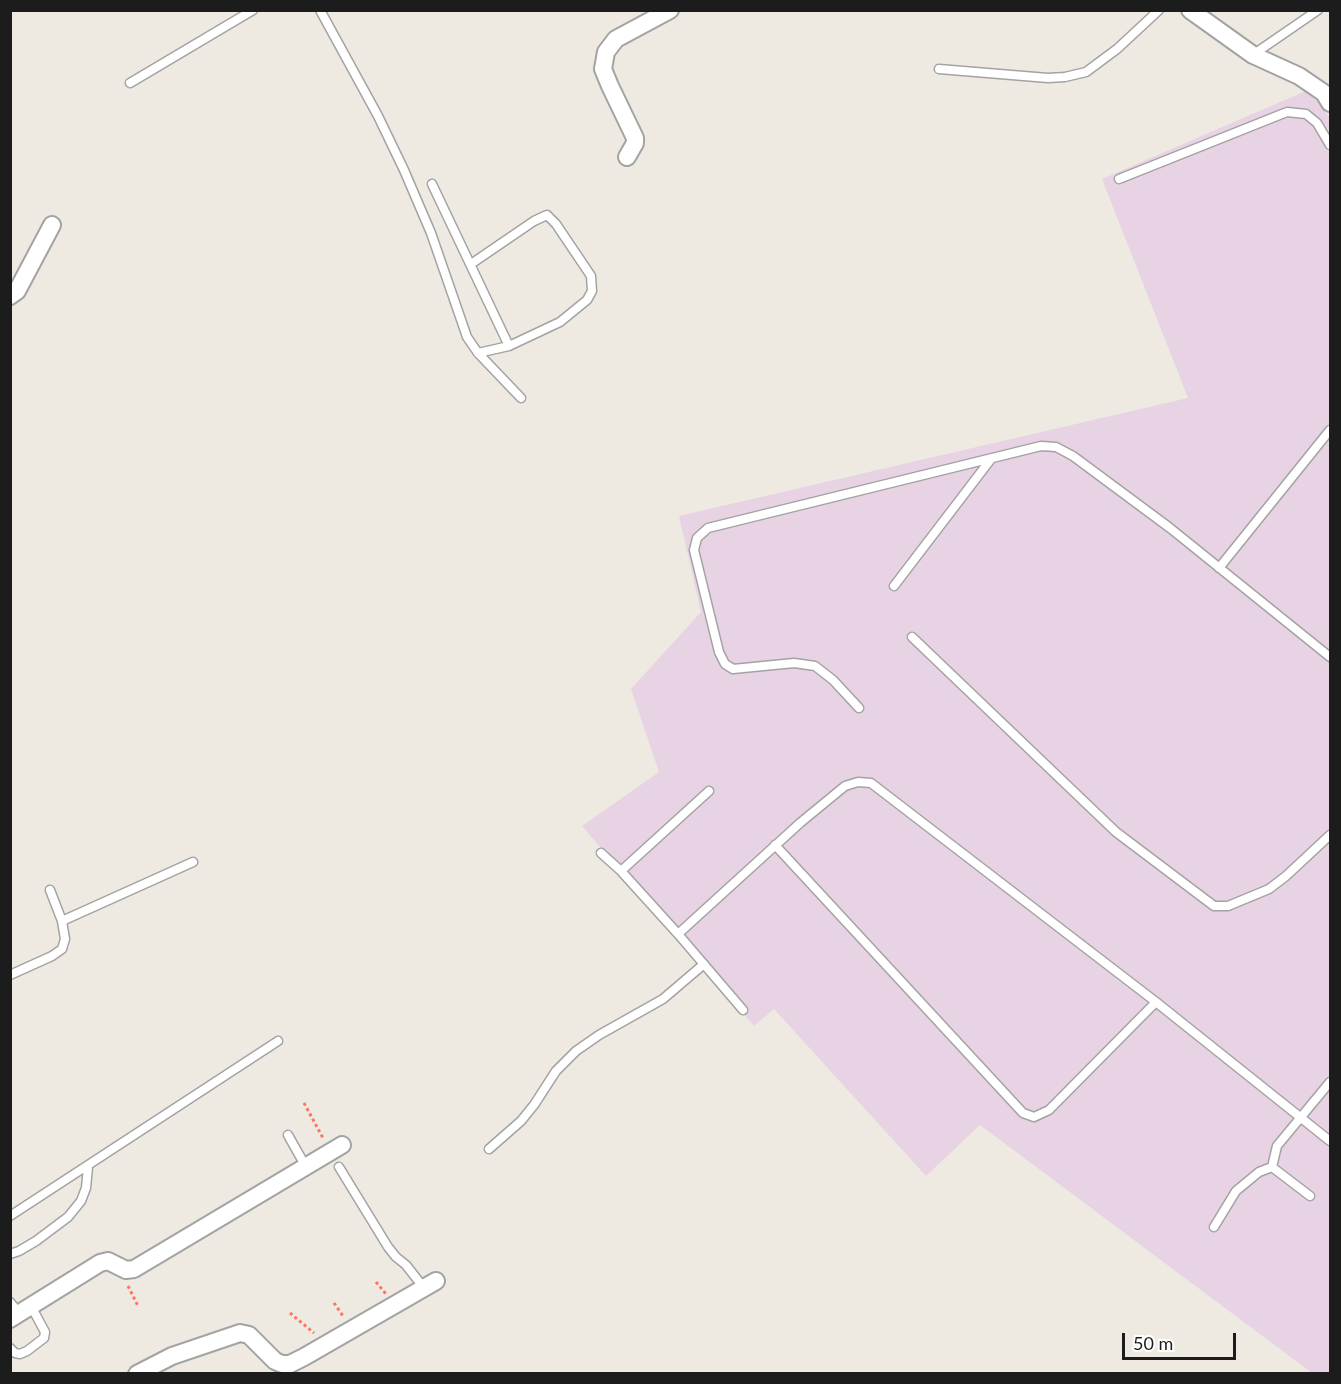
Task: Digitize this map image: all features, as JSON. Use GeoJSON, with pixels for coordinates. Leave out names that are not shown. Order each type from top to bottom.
{"type":"FeatureCollection","features":[{"type":"Feature","properties":{"kind":"street"},"geometry":{"type":"LineString","coordinates":[[627,157],[635,142],[603,69],[606,52],[616,39],[670,10]]}},
{"type":"Feature","properties":{"kind":"street"},"geometry":{"type":"LineString","coordinates":[[1190,10],[1253,55],[1299,76],[1324,93],[1330,103]]}},
{"type":"Feature","properties":{"kind":"street"},"geometry":{"type":"LineString","coordinates":[[10,296],[17,291],[52,225]]}},
{"type":"Feature","properties":{"kind":"street"},"geometry":{"type":"LineString","coordinates":[[18,1310],[100,1263],[108,1261],[126,1270],[134,1269],[336,1148]]}},
{"type":"Feature","properties":{"kind":"street"},"geometry":{"type":"LineString","coordinates":[[137,1374],[172,1356],[240,1333],[249,1335],[275,1361],[282,1364],[298,1360],[430,1284]]}},
{"type":"Feature","properties":{"kind":"lane"},"geometry":{"type":"LineString","coordinates":[[130,83],[253,10]]}},
{"type":"Feature","properties":{"kind":"lane"},"geometry":{"type":"LineString","coordinates":[[320,10],[378,116],[404,170],[431,233],[467,337],[478,353],[521,398]]}},
{"type":"Feature","properties":{"kind":"lane"},"geometry":{"type":"LineString","coordinates":[[939,69],[1048,78],[1086,72],[1117,50],[1159,10]]}},
{"type":"Feature","properties":{"kind":"lane"},"geometry":{"type":"LineString","coordinates":[[1253,55],[1318,10]]}},
{"type":"Feature","properties":{"kind":"lane"},"geometry":{"type":"LineString","coordinates":[[1119,179],[1287,112],[1306,114],[1317,123],[1330,145]]}},
{"type":"Feature","properties":{"kind":"lane"},"geometry":{"type":"LineString","coordinates":[[432,184],[509,346]]}},
{"type":"Feature","properties":{"kind":"lane"},"geometry":{"type":"LineString","coordinates":[[471,264],[534,221],[547,215],[556,224],[591,276],[592,291],[587,300],[570,316],[509,346],[478,353]]}},
{"type":"Feature","properties":{"kind":"lane"},"geometry":{"type":"LineString","coordinates":[[1220,568],[1330,430]]}},
{"type":"Feature","properties":{"kind":"lane"},"geometry":{"type":"LineString","coordinates":[[859,708],[833,680],[815,666],[794,663],[733,669],[725,664],[719,652],[694,550],[697,538],[708,528],[1041,446],[1056,447],[1073,456],[1170,528],[1330,657]]}},
{"type":"Feature","properties":{"kind":"lane"},"geometry":{"type":"LineString","coordinates":[[894,586],[991,459]]}},
{"type":"Feature","properties":{"kind":"lane"},"geometry":{"type":"LineString","coordinates":[[912,637],[1116,832],[1214,906],[1228,906],[1269,889],[1330,835]]}},
{"type":"Feature","properties":{"kind":"lane"},"geometry":{"type":"LineString","coordinates":[[678,934],[845,786],[858,782],[871,783],[1156,1002],[1330,1141]]}},
{"type":"Feature","properties":{"kind":"lane"},"geometry":{"type":"LineString","coordinates":[[621,871],[709,791]]}},
{"type":"Feature","properties":{"kind":"lane"},"geometry":{"type":"LineString","coordinates":[[776,845],[1023,1113],[1034,1117],[1049,1110],[1156,1002]]}},
{"type":"Feature","properties":{"kind":"lane"},"geometry":{"type":"LineString","coordinates":[[602,853],[678,934],[743,1010]]}},
{"type":"Feature","properties":{"kind":"lane"},"geometry":{"type":"LineString","coordinates":[[62,921],[193,862]]}},
{"type":"Feature","properties":{"kind":"lane"},"geometry":{"type":"LineString","coordinates":[[10,975],[62,949],[64,939],[62,921],[50,890]]}},
{"type":"Feature","properties":{"kind":"lane"},"geometry":{"type":"LineString","coordinates":[[489,1149],[521,1121],[556,1071],[576,1051],[599,1035],[663,999],[704,964]]}},
{"type":"Feature","properties":{"kind":"lane"},"geometry":{"type":"LineString","coordinates":[[10,1216],[278,1041]]}},
{"type":"Feature","properties":{"kind":"lane"},"geometry":{"type":"LineString","coordinates":[[1272,1167],[1277,1146],[1330,1082]]}},
{"type":"Feature","properties":{"kind":"lane"},"geometry":{"type":"LineString","coordinates":[[288,1135],[306,1167]]}},
{"type":"Feature","properties":{"kind":"lane"},"geometry":{"type":"LineString","coordinates":[[10,1254],[36,1241],[69,1217],[83,1195],[88,1167]]}},
{"type":"Feature","properties":{"kind":"lane"},"geometry":{"type":"LineString","coordinates":[[339,1167],[388,1247],[396,1257],[430,1284]]}},
{"type":"Feature","properties":{"kind":"lane"},"geometry":{"type":"LineString","coordinates":[[1272,1167],[1310,1196]]}},
{"type":"Feature","properties":{"kind":"lane"},"geometry":{"type":"LineString","coordinates":[[1214,1227],[1236,1191],[1259,1172],[1272,1167]]}},
{"type":"Feature","properties":{"kind":"lane"},"geometry":{"type":"LineString","coordinates":[[10,1348],[20,1354],[44,1338],[45,1332],[18,1310]]}},
{"type":"Feature","properties":{"kind":"path"},"geometry":{"type":"LineString","coordinates":[[304,1103],[336,1148]]}},
{"type":"Feature","properties":{"kind":"path"},"geometry":{"type":"LineString","coordinates":[[290,1312],[327,1344]]}},
{"type":"Feature","properties":{"kind":"shaded area"},"geometry":{"type":"Polygon","coordinates":[[[1308,90],[1330,118],[1330,1373],[1312,1373],[980,1125],[926,1176],[774,1009],[754,1026],[582,826],[659,772],[631,689],[701,612],[679,516],[1188,398],[1102,179],[1308,90]]]}}]}
